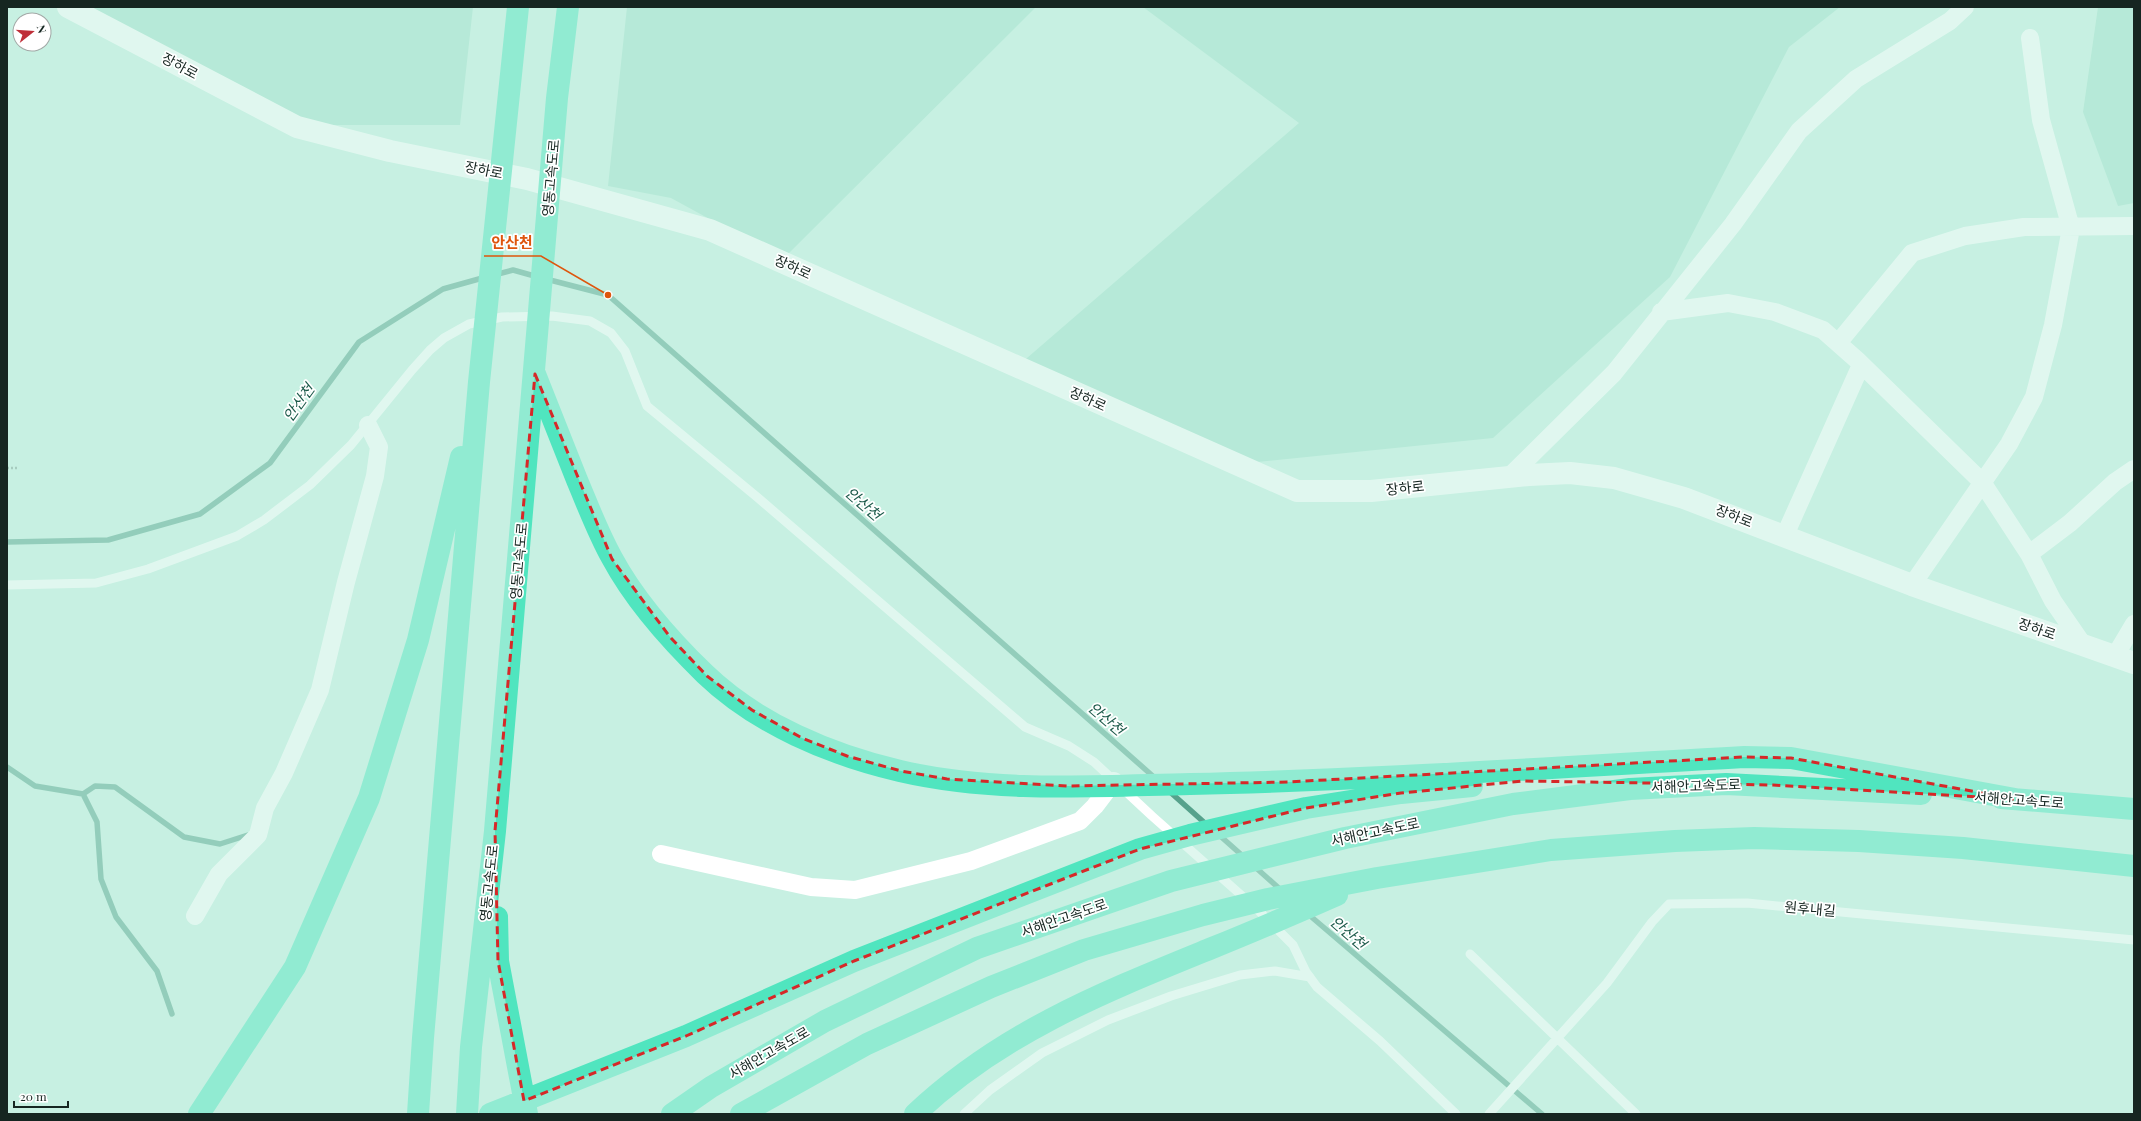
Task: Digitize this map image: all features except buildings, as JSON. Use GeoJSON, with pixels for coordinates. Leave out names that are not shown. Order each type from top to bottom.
{"type":"FeatureCollection","features":[{"type":"Feature","properties":{"kind":"highway"},"geometry":{"type":"LineString","coordinates":[[418,1114],[423,1038],[479,382],[518,7]]}},
{"type":"Feature","properties":{"kind":"highway","name":"영동고속도로"},"geometry":{"type":"LineString","coordinates":[[467,1114],[471,1048],[495,831],[535,374],[557,98],[568,7]]}},
{"type":"Feature","properties":{"kind":"highway"},"geometry":{"type":"LineString","coordinates":[[535,374],[593,518],[612,559],[637,596],[670,637],[707,676],[752,710],[802,738],[847,756],[901,771],[947,779],[1000,784],[1068,786],[1288,782],[1744,757],[1791,758],[2015,799]]}},
{"type":"Feature","properties":{"kind":"highway"},"geometry":{"type":"LineString","coordinates":[[199,1114],[295,967],[369,798],[418,640],[479,382]]}},
{"type":"Feature","properties":{"kind":"highway"},"geometry":{"type":"LineString","coordinates":[[490,1114],[686,1036],[854,961],[1140,849],[1190,835],[1306,808],[1401,793],[1523,781],[1628,780],[1726,784]]}},
{"type":"Feature","properties":{"kind":"highway","name":"서해안고속도로"},"geometry":{"type":"LineString","coordinates":[[672,1114],[710,1087],[825,1021],[977,948],[1171,881],[1345,838],[1513,804],[1630,789],[1726,784],[1773,785],[2015,799],[2134,809]]}},
{"type":"Feature","properties":{"kind":"highway"},"geometry":{"type":"LineString","coordinates":[[495,831],[498,961],[527,1114]]}},
{"type":"Feature","properties":{"kind":"highway"},"geometry":{"type":"LineString","coordinates":[[741,1114],[868,1044],[991,987],[1084,950],[1203,915],[1268,899],[1377,878],[1551,850],[1676,841],[1754,838],[1859,841],[1963,848],[2134,866]]}},
{"type":"Feature","properties":{"kind":"highway"},"geometry":{"type":"LineString","coordinates":[[915,1114],[943,1088],[1004,1044],[1064,1012],[1136,979],[1377,878]]}},
{"type":"Feature","properties":{"kind":"street","name":"장하로"},"geometry":{"type":"LineString","coordinates":[[68,7],[298,127],[390,151],[527,179],[710,230],[1297,491],[1371,491],[1509,477],[1570,474],[1614,478],[1684,498],[1785,535],[1912,585],[2124,659]]}},
{"type":"Feature","properties":{"kind":"street"},"geometry":{"type":"LineString","coordinates":[[1509,477],[1614,373],[1661,312],[1733,224],[1799,131],[1856,79],[1950,21],[1966,7]]}},
{"type":"Feature","properties":{"kind":"street"},"geometry":{"type":"LineString","coordinates":[[1912,585],[2009,444],[2034,396],[2053,324],[2071,228],[2041,120],[2030,38]]}},
{"type":"Feature","properties":{"kind":"street"},"geometry":{"type":"LineString","coordinates":[[1838,343],[1912,253],[1966,236],[2024,227],[2071,228],[2134,226]]}},
{"type":"Feature","properties":{"kind":"street"},"geometry":{"type":"LineString","coordinates":[[1661,312],[1728,303],[1775,312],[1822,330],[1838,343],[1982,482],[2029,554],[2052,601],[2084,646]]}},
{"type":"Feature","properties":{"kind":"street"},"geometry":{"type":"LineString","coordinates":[[1785,535],[1861,365]]}},
{"type":"Feature","properties":{"kind":"street"},"geometry":{"type":"LineString","coordinates":[[195,916],[219,874],[258,835],[265,808],[284,773],[320,690],[346,582],[375,476],[379,447],[368,425]]}},
{"type":"Feature","properties":{"kind":"street"},"geometry":{"type":"LineString","coordinates":[[2029,554],[2070,523],[2115,482],[2134,469]]}},
{"type":"Feature","properties":{"kind":"street"},"geometry":{"type":"LineString","coordinates":[[2124,659],[2134,624]]}},
{"type":"Feature","properties":{"kind":"street"},"geometry":{"type":"LineString","coordinates":[[661,854],[811,887],[855,890],[971,860],[1080,821],[1095,806],[1114,781]]}},
{"type":"Feature","properties":{"kind":"lane"},"geometry":{"type":"LineString","coordinates":[[7,586],[96,583],[148,569],[237,536],[264,520],[310,484],[351,445],[430,350],[444,338],[469,324],[502,316],[552,316],[590,321],[611,332],[625,351],[647,406],[757,497],[1025,727],[1069,746],[1094,762],[1258,910],[1292,945],[1317,987],[1380,1041],[1456,1114]]}},
{"type":"Feature","properties":{"kind":"lane","name":"원후내길"},"geometry":{"type":"LineString","coordinates":[[1490,1114],[1607,983],[1652,922],[1669,904],[1747,903],[2134,940]]}},
{"type":"Feature","properties":{"kind":"lane"},"geometry":{"type":"LineString","coordinates":[[1470,954],[1554,1042],[1636,1114]]}},
{"type":"Feature","properties":{"kind":"lane"},"geometry":{"type":"LineString","coordinates":[[964,1114],[990,1090],[1042,1053],[1108,1020],[1171,996],[1240,975],[1276,971],[1310,977]]}},
{"type":"Feature","properties":{"kind":"path"},"geometry":{"type":"LineString","coordinates":[[7,468],[18,468]]}},
{"type":"Feature","properties":{"kind":"highlighted area"},"geometry":{"type":"Polygon","coordinates":[[[535,374],[612,559],[670,637],[707,676],[752,710],[802,738],[847,756],[901,771],[947,779],[1068,786],[1288,782],[1744,757],[1791,758],[2015,799],[1773,785],[1523,781],[1401,793],[1306,808],[1140,849],[854,961],[686,1036],[524,1101],[498,961],[495,831],[535,374]]]}},
{"type":"Feature","properties":{"kind":"green space"},"geometry":{"type":"Polygon","coordinates":[[[75,7],[473,7],[460,125],[305,125],[75,7]]]}},
{"type":"Feature","properties":{"kind":"green space"},"geometry":{"type":"Polygon","coordinates":[[[627,7],[1036,7],[783,259],[671,198],[608,186],[627,7]]]}},
{"type":"Feature","properties":{"kind":"green space"},"geometry":{"type":"Polygon","coordinates":[[[1143,7],[1840,7],[1789,47],[1670,277],[1493,438],[1237,464],[1012,371],[1299,123],[1143,7]]]}},
{"type":"Feature","properties":{"kind":"green space"},"geometry":{"type":"Polygon","coordinates":[[[2098,7],[2134,7],[2134,203],[2118,206],[2083,112],[2098,7]]]}},
{"type":"Feature","properties":{"kind":"waterway","name":"안산천"},"geometry":{"type":"LineString","coordinates":[[494,275],[513,270],[538,277]]}},
{"type":"Feature","properties":{"kind":"waterway","name":"안산천"},"geometry":{"type":"LineString","coordinates":[[7,542],[108,540],[200,514],[270,463],[359,342],[443,289],[486,277]]}},
{"type":"Feature","properties":{"kind":"waterway","name":"안산천"},"geometry":{"type":"LineString","coordinates":[[546,279],[608,295],[1155,778]]}},
{"type":"Feature","properties":{"kind":"waterway"},"geometry":{"type":"LineString","coordinates":[[7,767],[35,786],[83,794],[97,822],[101,879],[116,917],[157,971],[172,1014]]}},
{"type":"Feature","properties":{"kind":"waterway"},"geometry":{"type":"LineString","coordinates":[[83,794],[95,786],[115,787],[184,837],[220,844],[251,834]]}},
{"type":"Feature","properties":{"kind":"waterway","name":"안산천"},"geometry":{"type":"LineString","coordinates":[[1169,791],[1207,825]]}},
{"type":"Feature","properties":{"kind":"waterway","name":"안산천"},"geometry":{"type":"LineString","coordinates":[[1218,834],[1245,858]]}},
{"type":"Feature","properties":{"kind":"waterway","name":"안산천"},"geometry":{"type":"LineString","coordinates":[[1254,866],[1282,891]]}},
{"type":"Feature","properties":{"kind":"waterway","name":"안산천"},"geometry":{"type":"LineString","coordinates":[[1308,914],[1542,1114]]}},
{"type":"Feature","properties":{"kind":"place","name":"안산천"},"geometry":{"type":"Point","coordinates":[608,295]}}]}
